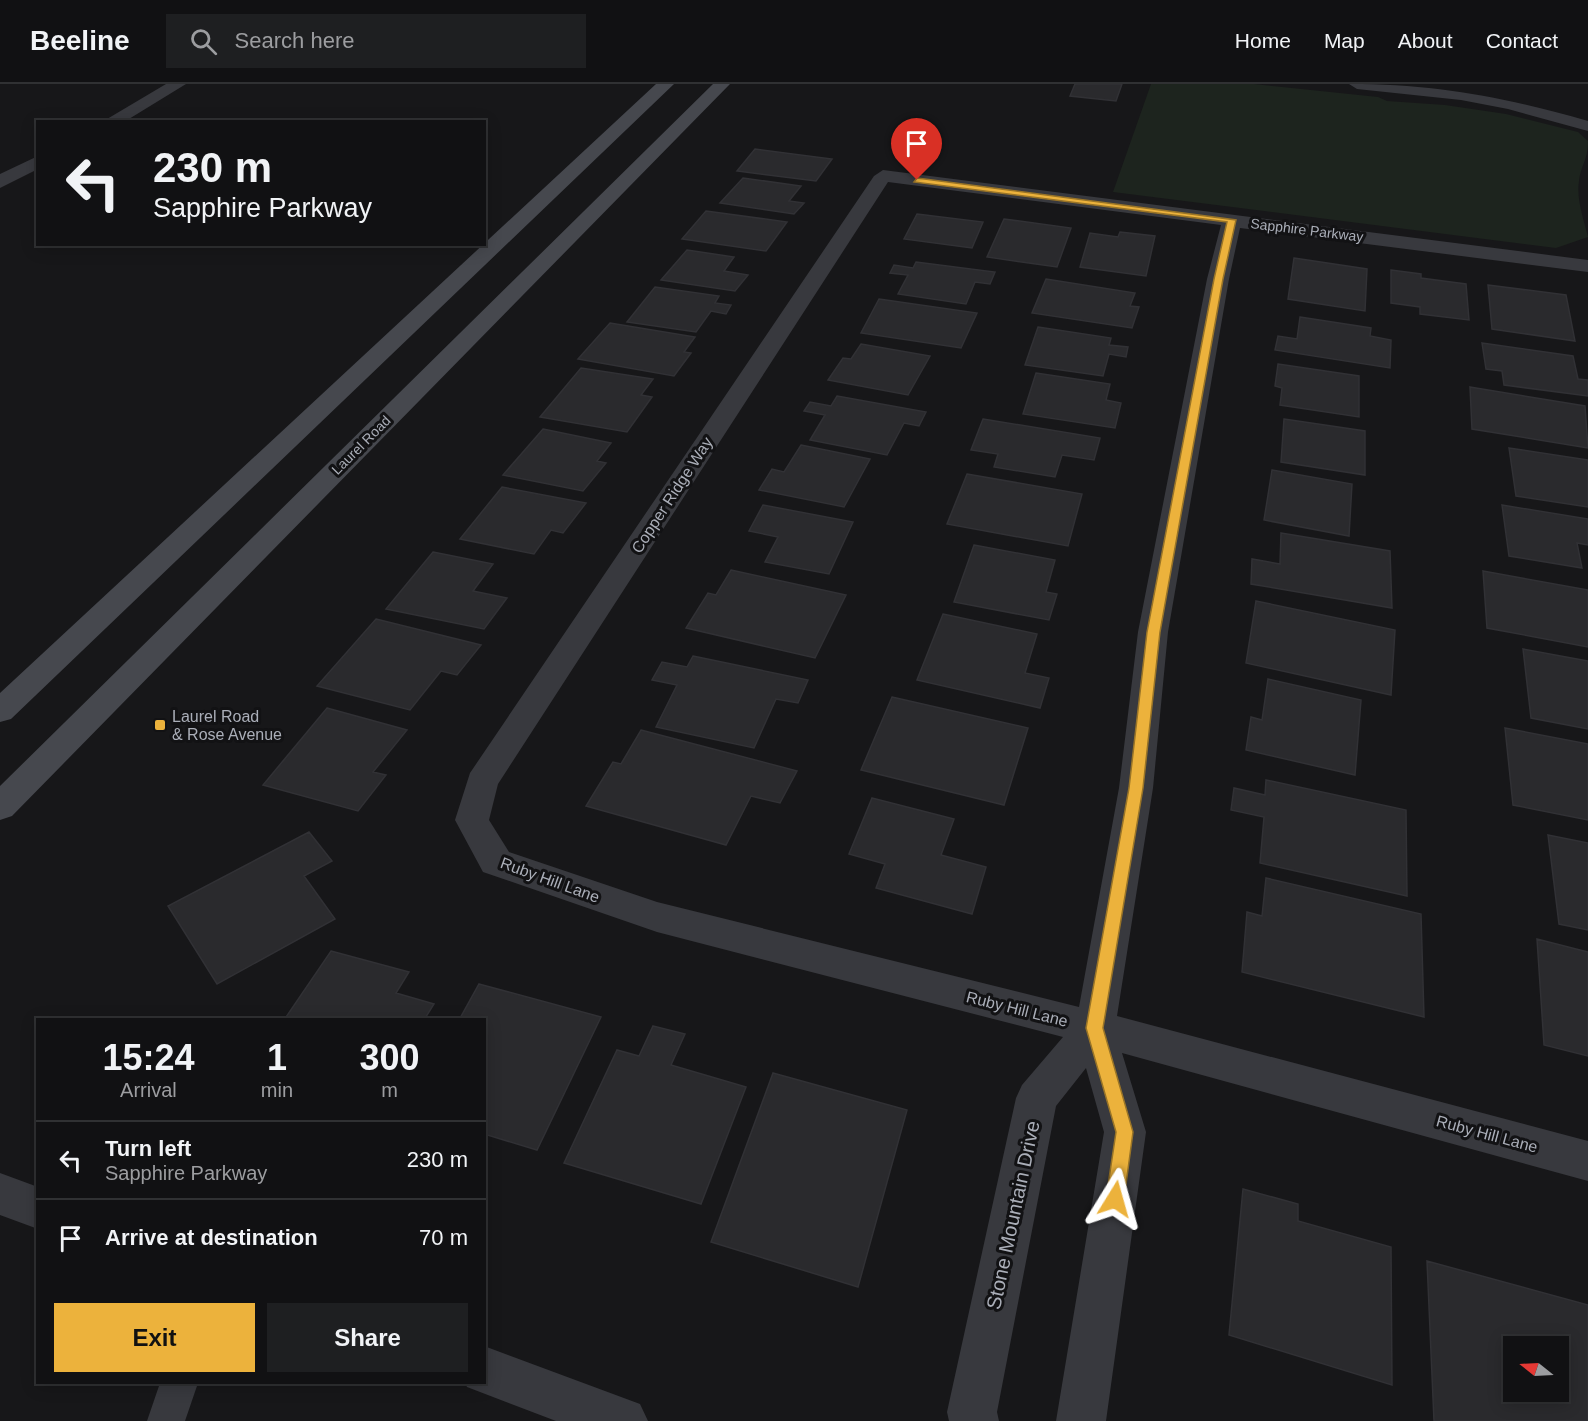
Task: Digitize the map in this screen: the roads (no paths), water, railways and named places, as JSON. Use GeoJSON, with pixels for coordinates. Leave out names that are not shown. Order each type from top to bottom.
{"type":"FeatureCollection","features":[{"type":"Feature","properties":{"kind":"main road"},"geometry":{"type":"LineString","coordinates":[[0,711],[666,84]]}},
{"type":"Feature","properties":{"kind":"main road","name":"Laurel Road"},"geometry":{"type":"LineString","coordinates":[[0,807],[722,84]]}},
{"type":"Feature","properties":{"kind":"main road"},"geometry":{"type":"LineString","coordinates":[[636,111],[664,117],[647,139],[643,163]]}},
{"type":"Feature","properties":{"kind":"street"},"geometry":{"type":"LineString","coordinates":[[114,120],[178,84]]}},
{"type":"Feature","properties":{"kind":"street"},"geometry":{"type":"LineString","coordinates":[[1357,84],[1423,87],[1510,104],[1588,126]]}},
{"type":"Feature","properties":{"kind":"street"},"geometry":{"type":"LineString","coordinates":[[0,182],[36,162]]}},
{"type":"Feature","properties":{"kind":"street","name":"Sapphire Parkway"},"geometry":{"type":"LineString","coordinates":[[883,176],[1588,266]]}},
{"type":"Feature","properties":{"kind":"street","name":"Copper Ridge Way"},"geometry":{"type":"LineString","coordinates":[[472,820],[482,782],[883,176]]}},
{"type":"Feature","properties":{"kind":"street","name":"Stone Mountain Drive"},"geometry":{"type":"LineString","coordinates":[[1081,1421],[1125,1132],[1095,1028],[1136,788],[1153,632],[1218,279],[1232,220]]}},
{"type":"Feature","properties":{"kind":"street","name":"Ruby Hill Lane"},"geometry":{"type":"LineString","coordinates":[[472,820],[496,862],[545,881],[657,917],[1095,1028],[1588,1161]]}},
{"type":"Feature","properties":{"kind":"street","name":"Stone Mountain Drive"},"geometry":{"type":"LineString","coordinates":[[974,1421],[972,1412],[1037,1098],[1095,1028]]}},
{"type":"Feature","properties":{"kind":"street"},"geometry":{"type":"LineString","coordinates":[[0,1194],[36,1207]]}},
{"type":"Feature","properties":{"kind":"street"},"geometry":{"type":"LineString","coordinates":[[486,1371],[623,1421]]}},
{"type":"Feature","properties":{"kind":"lane"},"geometry":{"type":"LineString","coordinates":[[166,1421],[179,1384]]}},
{"type":"Feature","properties":{"kind":"place","name":"Laurel Road & Rose Avenue"},"geometry":{"type":"Point","coordinates":[160,725]}}]}
